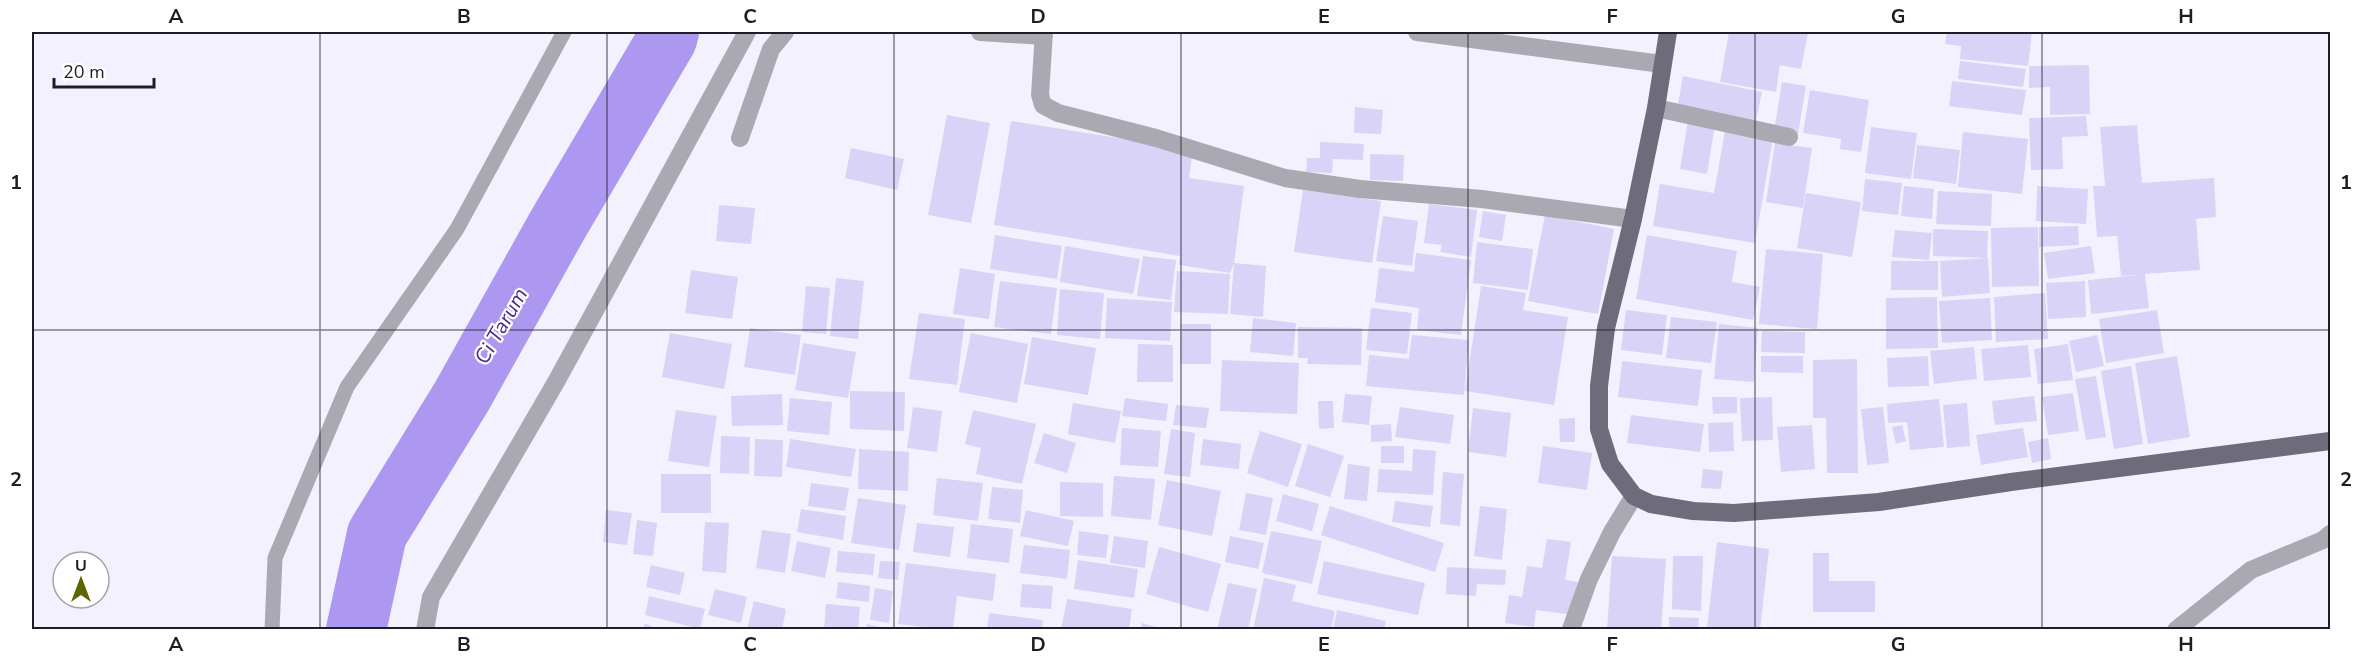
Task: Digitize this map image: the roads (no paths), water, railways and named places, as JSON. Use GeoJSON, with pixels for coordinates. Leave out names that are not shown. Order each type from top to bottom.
{"type":"FeatureCollection","features":[{"type":"Feature","properties":{"kind":"main road"},"geometry":{"type":"LineString","coordinates":[[1668,32],[1656,108],[1633,219],[1606,328],[1599,386],[1599,429],[1610,464],[1634,496],[1651,504],[1693,511],[1734,513],[1879,502],[2011,482],[2331,441]]}},
{"type":"Feature","properties":{"kind":"street"},"geometry":{"type":"LineString","coordinates":[[425,630],[430,597],[556,382],[747,32]]}},
{"type":"Feature","properties":{"kind":"street"},"geometry":{"type":"LineString","coordinates":[[740,138],[771,49],[785,32]]}},
{"type":"Feature","properties":{"kind":"street"},"geometry":{"type":"LineString","coordinates":[[980,32],[1044,34],[1040,95],[1043,105],[1058,113],[1156,138],[1285,178],[1360,189],[1482,199],[1633,219]]}},
{"type":"Feature","properties":{"kind":"street"},"geometry":{"type":"LineString","coordinates":[[1417,32],[1662,64]]}},
{"type":"Feature","properties":{"kind":"street"},"geometry":{"type":"LineString","coordinates":[[1656,108],[1789,137]]}},
{"type":"Feature","properties":{"kind":"street"},"geometry":{"type":"LineString","coordinates":[[1571,629],[1589,579],[1634,496]]}},
{"type":"Feature","properties":{"kind":"street"},"geometry":{"type":"LineString","coordinates":[[2176,630],[2251,570],[2323,540],[2331,534]]}},
{"type":"Feature","properties":{"kind":"lane"},"geometry":{"type":"LineString","coordinates":[[272,630],[275,558],[347,387],[457,229],[564,32]]}},
{"type":"Feature","properties":{"kind":"waterway","name":"Ci Tarum"},"geometry":{"type":"LineString","coordinates":[[356,630],[377,534],[462,396],[669,32]]}}]}
